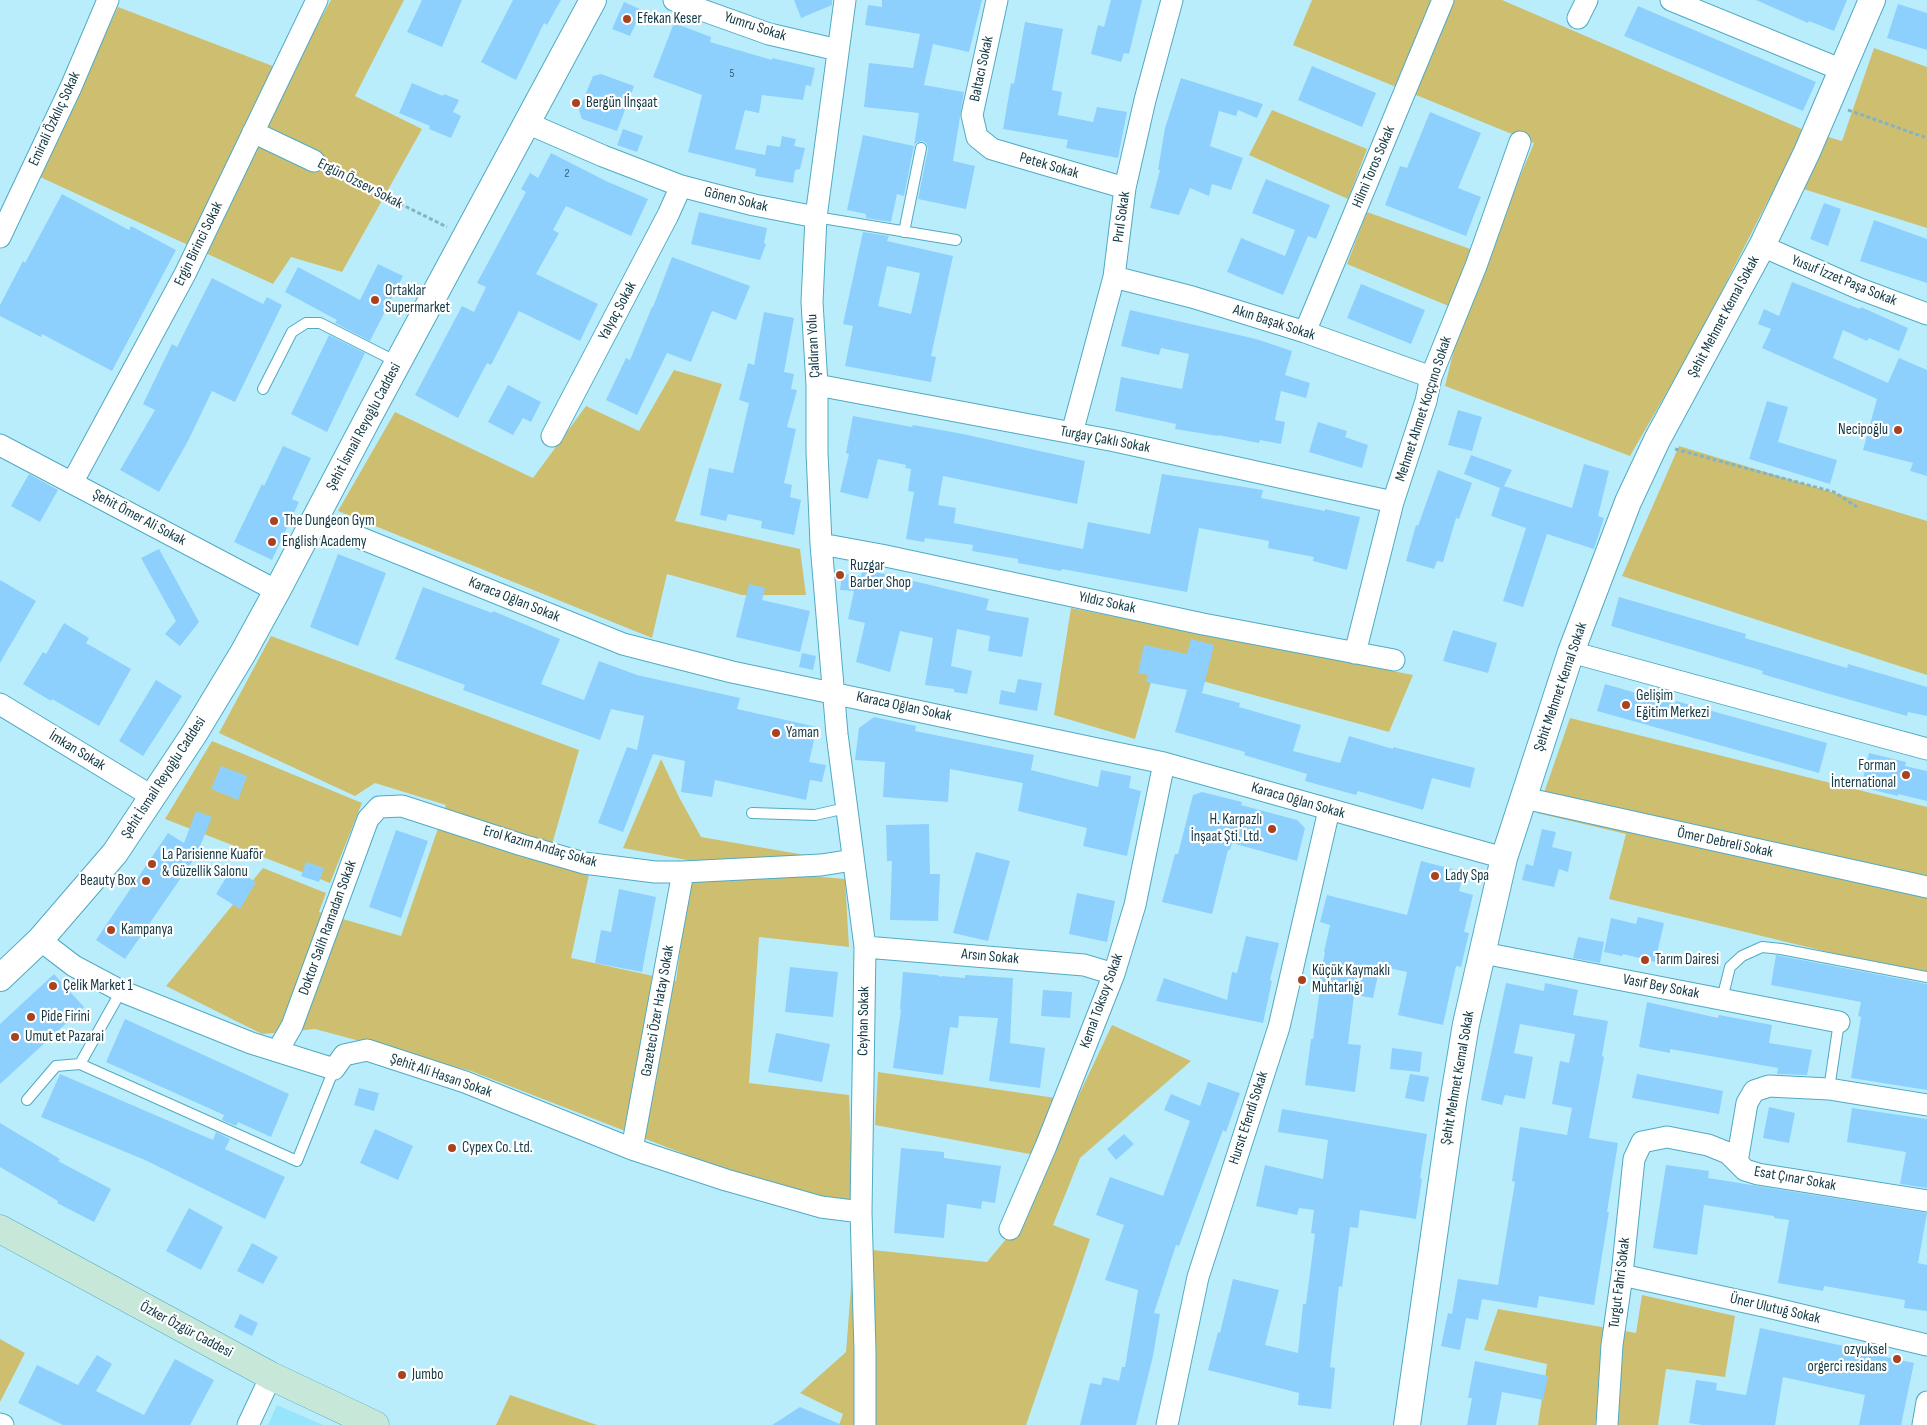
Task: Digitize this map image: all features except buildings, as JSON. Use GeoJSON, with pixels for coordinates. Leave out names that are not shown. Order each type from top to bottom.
{"type":"FeatureCollection","features":[{"type":"Feature","properties":{"kind":"main road","name":"Özker Özgür Caddesi"},"geometry":{"type":"LineString","coordinates":[[0,1229],[271,1376],[374,1425]]}},
{"type":"Feature","properties":{"kind":"street","name":"Emirali Özkılıç Sokak"},"geometry":{"type":"LineString","coordinates":[[0,237],[71,87],[108,0]]}},
{"type":"Feature","properties":{"kind":"street","name":"Ergin Birinci Sokak"},"geometry":{"type":"LineString","coordinates":[[72,482],[185,274],[316,0]]}},
{"type":"Feature","properties":{"kind":"street","name":"Şehit İsmail Reyoğlu Caddesi"},"geometry":{"type":"LineString","coordinates":[[0,978],[40,940],[115,853],[154,797],[204,718],[316,520],[398,362],[593,0]]}},
{"type":"Feature","properties":{"kind":"street","name":"Yumru Sokak"},"geometry":{"type":"LineString","coordinates":[[674,0],[769,34],[838,50]]}},
{"type":"Feature","properties":{"kind":"street","name":"Çaldıran Yolu"},"geometry":{"type":"LineString","coordinates":[[835,693],[821,544],[812,302],[816,217],[845,0]]}},
{"type":"Feature","properties":{"kind":"street","name":"Baltacı Sokak"},"geometry":{"type":"LineString","coordinates":[[977,137],[972,114],[997,0]]}},
{"type":"Feature","properties":{"kind":"street","name":"Pırıl Sokak"},"geometry":{"type":"LineString","coordinates":[[1072,434],[1114,277],[1125,188],[1145,100],[1172,0]]}},
{"type":"Feature","properties":{"kind":"street","name":"Hilmi Toros Sokak"},"geometry":{"type":"LineString","coordinates":[[1304,332],[1400,108],[1443,0]]}},
{"type":"Feature","properties":{"kind":"street"},"geometry":{"type":"LineString","coordinates":[[1671,0],[1842,70]]}},
{"type":"Feature","properties":{"kind":"street","name":"Şehit Mehmet Kemal Sokak"},"geometry":{"type":"LineString","coordinates":[[1407,1425],[1453,1102],[1466,1024],[1504,858],[1571,652],[1628,502],[1655,444],[1762,246],[1807,152],[1872,0]]}},
{"type":"Feature","properties":{"kind":"street","name":"Gönen Sokak"},"geometry":{"type":"LineString","coordinates":[[527,123],[603,156],[681,186],[754,205],[816,217]]}},
{"type":"Feature","properties":{"kind":"street","name":"Ergün Özsev Sokak"},"geometry":{"type":"LineString","coordinates":[[253,132],[314,161]]}},
{"type":"Feature","properties":{"kind":"street","name":"Petek Sokak"},"geometry":{"type":"LineString","coordinates":[[977,137],[992,149],[1125,188]]}},
{"type":"Feature","properties":{"kind":"street","name":"Mehmet Ahmet Koççıno Sokak"},"geometry":{"type":"LineString","coordinates":[[1355,652],[1393,502],[1426,401],[1431,377],[1476,266],[1520,142]]}},
{"type":"Feature","properties":{"kind":"street","name":"Yalyaç Sokak"},"geometry":{"type":"LineString","coordinates":[[552,436],[668,215],[681,186]]}},
{"type":"Feature","properties":{"kind":"street","name":"Yusuf İzzet Paşa Sokak"},"geometry":{"type":"LineString","coordinates":[[1762,246],[1860,289],[1927,314]]}},
{"type":"Feature","properties":{"kind":"street","name":"Akın Başak Sokak"},"geometry":{"type":"LineString","coordinates":[[1114,277],[1192,297],[1304,332],[1431,377]]}},
{"type":"Feature","properties":{"kind":"street","name":"Turgay Çaklı Sokak"},"geometry":{"type":"LineString","coordinates":[[816,385],[1246,469],[1393,502]]}},
{"type":"Feature","properties":{"kind":"street","name":"Şehit Ömer Ali Sokak"},"geometry":{"type":"LineString","coordinates":[[0,445],[277,591]]}},
{"type":"Feature","properties":{"kind":"street","name":"Karaca Oğlan Sokak"},"geometry":{"type":"LineString","coordinates":[[316,520],[623,644],[732,672],[1164,763],[1504,858]]}},
{"type":"Feature","properties":{"kind":"street","name":"Yıldız Sokak"},"geometry":{"type":"LineString","coordinates":[[821,544],[1203,624],[1394,660]]}},
{"type":"Feature","properties":{"kind":"street"},"geometry":{"type":"LineString","coordinates":[[1571,652],[1927,749]]}},
{"type":"Feature","properties":{"kind":"street","name":"Ceyhan Sokak"},"geometry":{"type":"LineString","coordinates":[[835,693],[837,734],[865,947],[861,1212],[865,1425]]}},
{"type":"Feature","properties":{"kind":"street","name":"İmkan Sokak"},"geometry":{"type":"LineString","coordinates":[[0,704],[154,797]]}},
{"type":"Feature","properties":{"kind":"street","name":"Kemal Toksoy Sokak"},"geometry":{"type":"LineString","coordinates":[[1010,1229],[1046,1146],[1114,974],[1135,905],[1164,763]]}},
{"type":"Feature","properties":{"kind":"street","name":"Ömer Debreli Sokak"},"geometry":{"type":"LineString","coordinates":[[1524,798],[1927,887]]}},
{"type":"Feature","properties":{"kind":"street","name":"Erol Kazım Andaç Sokak"},"geometry":{"type":"LineString","coordinates":[[379,807],[402,806],[584,863],[655,872],[821,865],[853,860]]}},
{"type":"Feature","properties":{"kind":"street","name":"Doktor Salih Ramadan Sokak"},"geometry":{"type":"LineString","coordinates":[[278,1050],[292,1026],[368,819],[379,807]]}},
{"type":"Feature","properties":{"kind":"street","name":"Hursıt Efendi Sokak"},"geometry":{"type":"LineString","coordinates":[[1167,1425],[1198,1277],[1279,1027],[1328,810]]}},
{"type":"Feature","properties":{"kind":"street","name":"Gazeteci Özer Hatay Sokak"},"geometry":{"type":"LineString","coordinates":[[632,1149],[683,872]]}},
{"type":"Feature","properties":{"kind":"street"},"geometry":{"type":"LineString","coordinates":[[40,940],[74,966],[121,991],[251,1043],[334,1069]]}},
{"type":"Feature","properties":{"kind":"street","name":"Arsın Sokak"},"geometry":{"type":"LineString","coordinates":[[865,947],[1084,965],[1114,974]]}},
{"type":"Feature","properties":{"kind":"street","name":"Vasıf Bey Sokak"},"geometry":{"type":"LineString","coordinates":[[1483,953],[1839,1022]]}},
{"type":"Feature","properties":{"kind":"street","name":"Şehit Ali Hasan Sokak"},"geometry":{"type":"LineString","coordinates":[[334,1069],[344,1055],[367,1050],[465,1082],[632,1149],[735,1183],[821,1206],[861,1212]]}},
{"type":"Feature","properties":{"kind":"street"},"geometry":{"type":"LineString","coordinates":[[1737,1162],[1747,1102],[1754,1091],[1769,1086],[1829,1089],[1927,1105]]}},
{"type":"Feature","properties":{"kind":"street","name":"Esat Çınar Sokak"},"geometry":{"type":"LineString","coordinates":[[1642,1142],[1667,1137],[1708,1145],[1728,1153],[1745,1170],[1758,1174],[1927,1201]]}},
{"type":"Feature","properties":{"kind":"street","name":"Turgut Fahri Sokak"},"geometry":{"type":"LineString","coordinates":[[1607,1425],[1612,1346],[1622,1275],[1634,1159],[1642,1142]]}},
{"type":"Feature","properties":{"kind":"street","name":"Üner Ulutuğ Sokak"},"geometry":{"type":"LineString","coordinates":[[1622,1275],[1927,1345]]}},
{"type":"Feature","properties":{"kind":"street"},"geometry":{"type":"LineString","coordinates":[[248,1425],[271,1376]]}},
{"type":"Feature","properties":{"kind":"street"},"geometry":{"type":"LineString","coordinates":[[1923,1425],[1927,1402]]}},
{"type":"Feature","properties":{"kind":"lane"},"geometry":{"type":"LineString","coordinates":[[904,232],[921,148]]}},
{"type":"Feature","properties":{"kind":"lane","name":"Gönen Sokak"},"geometry":{"type":"LineString","coordinates":[[816,217],[956,240]]}},
{"type":"Feature","properties":{"kind":"lane"},"geometry":{"type":"LineString","coordinates":[[263,389],[292,332],[306,323],[320,323],[398,362]]}},
{"type":"Feature","properties":{"kind":"lane"},"geometry":{"type":"LineString","coordinates":[[752,813],[815,815],[846,808]]}},
{"type":"Feature","properties":{"kind":"lane"},"geometry":{"type":"LineString","coordinates":[[1722,999],[1730,967],[1742,956],[1762,947],[1927,977]]}},
{"type":"Feature","properties":{"kind":"lane"},"geometry":{"type":"LineString","coordinates":[[80,1064],[121,991]]}},
{"type":"Feature","properties":{"kind":"lane"},"geometry":{"type":"LineString","coordinates":[[1829,1089],[1839,1022]]}},
{"type":"Feature","properties":{"kind":"lane"},"geometry":{"type":"LineString","coordinates":[[27,1100],[56,1066],[80,1064],[297,1161],[334,1069]]}},
{"type":"Feature","properties":{"kind":"path"},"geometry":{"type":"LineString","coordinates":[[1828,102],[1927,138]]}},
{"type":"Feature","properties":{"kind":"path","name":"Ergün Özsev Sokak"},"geometry":{"type":"LineString","coordinates":[[314,161],[465,237]]}},
{"type":"Feature","properties":{"kind":"path"},"geometry":{"type":"LineString","coordinates":[[1655,444],[1834,492],[1857,507]]}},
{"type":"Feature","properties":{"kind":"shaded area"},"geometry":{"type":"Polygon","coordinates":[[[331,0],[404,0],[355,96],[422,129],[342,272],[291,257],[273,284],[40,177],[118,7],[291,73],[331,0]]]}},
{"type":"Feature","properties":{"kind":"shaded area"},"geometry":{"type":"Polygon","coordinates":[[[1312,0],[1502,0],[1804,130],[1842,141],[1874,48],[1927,67],[1927,228],[1778,181],[1693,347],[1630,456],[1445,386],[1463,312],[1347,264],[1367,212],[1487,255],[1534,143],[1293,45],[1312,0]]]}},
{"type":"Feature","properties":{"kind":"shaded area"},"geometry":{"type":"Polygon","coordinates":[[[1272,110],[1367,149],[1348,199],[1249,155],[1272,110]]]}},
{"type":"Feature","properties":{"kind":"shaded area"},"geometry":{"type":"Polygon","coordinates":[[[674,370],[722,384],[675,521],[800,549],[806,595],[742,595],[667,574],[652,638],[338,511],[395,412],[533,478],[586,406],[639,431],[674,370]]]}},
{"type":"Feature","properties":{"kind":"shaded area"},"geometry":{"type":"Polygon","coordinates":[[[1679,446],[1927,521],[1927,675],[1622,576],[1679,446]]]}},
{"type":"Feature","properties":{"kind":"shaded area"},"geometry":{"type":"Polygon","coordinates":[[[1071,608],[1413,675],[1389,732],[1155,668],[1135,739],[1054,715],[1071,608]]]}},
{"type":"Feature","properties":{"kind":"shaded area"},"geometry":{"type":"Polygon","coordinates":[[[271,636],[579,750],[547,862],[590,870],[571,958],[676,981],[692,861],[623,848],[661,759],[701,837],[805,855],[811,876],[845,879],[849,947],[759,937],[749,1083],[849,1095],[854,1220],[471,1071],[315,1029],[262,1034],[166,986],[263,868],[326,893],[319,912],[401,936],[446,805],[375,783],[355,796],[219,733],[271,636]]]}},
{"type":"Feature","properties":{"kind":"shaded area"},"geometry":{"type":"Polygon","coordinates":[[[1570,718],[1927,807],[1927,976],[1609,899],[1626,834],[1537,813],[1570,718]]]}},
{"type":"Feature","properties":{"kind":"shaded area"},"geometry":{"type":"Polygon","coordinates":[[[212,741],[362,803],[330,883],[165,819],[212,741]]]}},
{"type":"Feature","properties":{"kind":"shaded area"},"geometry":{"type":"Polygon","coordinates":[[[1112,1025],[1191,1061],[1080,1158],[1053,1225],[1090,1239],[1026,1425],[839,1425],[843,1414],[800,1393],[846,1352],[854,1248],[987,1262],[1026,1215],[1051,1158],[875,1125],[878,1072],[1076,1101],[1112,1025]]]}},
{"type":"Feature","properties":{"kind":"shaded area"},"geometry":{"type":"Polygon","coordinates":[[[1642,1295],[1735,1316],[1725,1377],[1666,1369],[1658,1425],[1617,1425],[1596,1421],[1595,1425],[1538,1425],[1547,1364],[1484,1350],[1498,1309],[1636,1333],[1642,1295]]]}},
{"type":"Feature","properties":{"kind":"shaded area"},"geometry":{"type":"Polygon","coordinates":[[[0,1339],[25,1353],[0,1402],[0,1339]]]}},
{"type":"Feature","properties":{"kind":"shaded area"},"geometry":{"type":"Polygon","coordinates":[[[510,1395],[597,1425],[496,1425],[510,1395]]]}},
{"type":"Feature","properties":{"kind":"shaded area"},"geometry":{"type":"Polygon","coordinates":[[[277,1405],[323,1425],[268,1425],[277,1405]]]}},
{"type":"Feature","properties":{"kind":"place","name":"Efekan Keser"},"geometry":{"type":"Point","coordinates":[627,19]}},
{"type":"Feature","properties":{"kind":"place","name":"Bergün Iİnşaat"},"geometry":{"type":"Point","coordinates":[576,103]}},
{"type":"Feature","properties":{"kind":"place","name":"Ortaklar Supermarket"},"geometry":{"type":"Point","coordinates":[375,300]}},
{"type":"Feature","properties":{"kind":"place","name":"Necipoğlu"},"geometry":{"type":"Point","coordinates":[1898,430]}},
{"type":"Feature","properties":{"kind":"place","name":"The Dungeon Gym"},"geometry":{"type":"Point","coordinates":[274,521]}},
{"type":"Feature","properties":{"kind":"place","name":"English Academy"},"geometry":{"type":"Point","coordinates":[272,542]}},
{"type":"Feature","properties":{"kind":"place","name":"Ruzgar Barber Shop"},"geometry":{"type":"Point","coordinates":[840,575]}},
{"type":"Feature","properties":{"kind":"place","name":"Gelişim Eğitim Merkezi"},"geometry":{"type":"Point","coordinates":[1626,705]}},
{"type":"Feature","properties":{"kind":"place","name":"Yaman"},"geometry":{"type":"Point","coordinates":[776,733]}},
{"type":"Feature","properties":{"kind":"place","name":"Forman İnternational"},"geometry":{"type":"Point","coordinates":[1906,775]}},
{"type":"Feature","properties":{"kind":"place","name":"H. Karpazlı İnşaat Şti. Ltd."},"geometry":{"type":"Point","coordinates":[1272,829]}},
{"type":"Feature","properties":{"kind":"place","name":"La Parisienne Kuaför & Güzellik Salonu"},"geometry":{"type":"Point","coordinates":[152,864]}},
{"type":"Feature","properties":{"kind":"place","name":"Lady Spa"},"geometry":{"type":"Point","coordinates":[1435,876]}},
{"type":"Feature","properties":{"kind":"place","name":"Beauty Box"},"geometry":{"type":"Point","coordinates":[146,881]}},
{"type":"Feature","properties":{"kind":"place","name":"Kampanya"},"geometry":{"type":"Point","coordinates":[111,930]}},
{"type":"Feature","properties":{"kind":"place","name":"Tarım Dairesi"},"geometry":{"type":"Point","coordinates":[1645,960]}},
{"type":"Feature","properties":{"kind":"place","name":"Küçük Kaymaklı Muhtarlığı"},"geometry":{"type":"Point","coordinates":[1302,980]}},
{"type":"Feature","properties":{"kind":"place","name":"Çelik Market 1"},"geometry":{"type":"Point","coordinates":[53,986]}},
{"type":"Feature","properties":{"kind":"place","name":"Pide Firini"},"geometry":{"type":"Point","coordinates":[31,1017]}},
{"type":"Feature","properties":{"kind":"place","name":"Umut et Pazarai"},"geometry":{"type":"Point","coordinates":[15,1037]}},
{"type":"Feature","properties":{"kind":"place","name":"Cypex Co. Ltd."},"geometry":{"type":"Point","coordinates":[452,1148]}},
{"type":"Feature","properties":{"kind":"place","name":"ozyuksel orgerci residans"},"geometry":{"type":"Point","coordinates":[1897,1359]}},
{"type":"Feature","properties":{"kind":"place","name":"Jumbo"},"geometry":{"type":"Point","coordinates":[402,1375]}}]}
